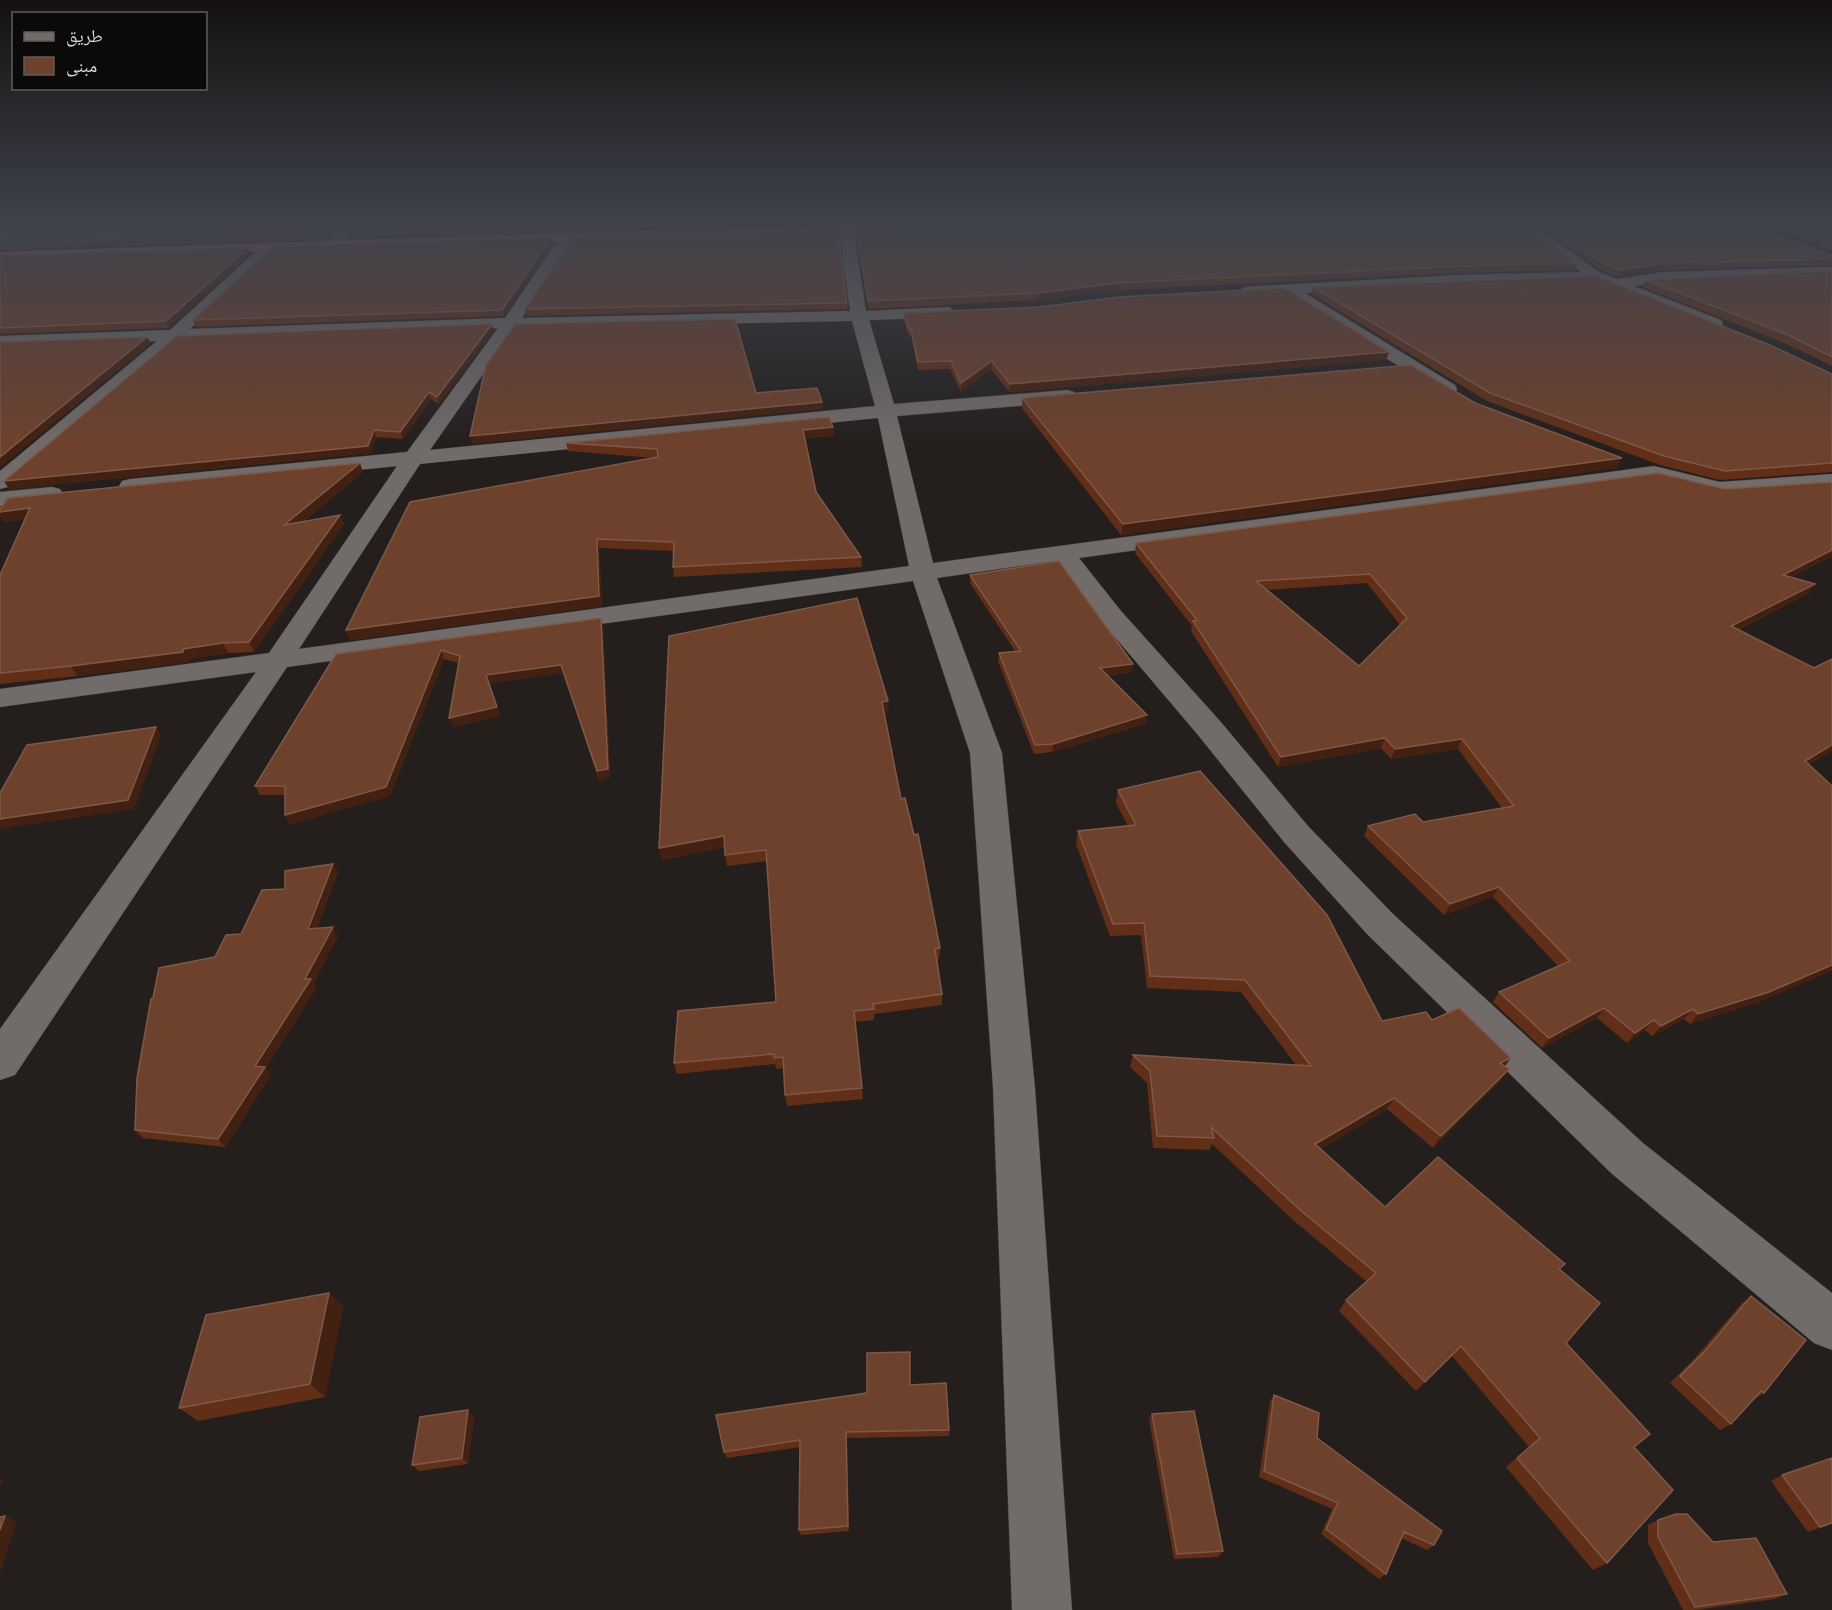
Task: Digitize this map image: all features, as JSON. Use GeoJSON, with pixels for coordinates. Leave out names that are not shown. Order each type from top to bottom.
{"type":"FeatureCollection","features":[{"type":"Feature","properties":{"kind":"street"},"geometry":{"type":"LineString","coordinates":[[0,482],[174,335],[216,296]]}},
{"type":"Feature","properties":{"kind":"street"},"geometry":{"type":"LineString","coordinates":[[0,1062],[278,660],[414,457],[528,296]]}},
{"type":"Feature","properties":{"kind":"street"},"geometry":{"type":"LineString","coordinates":[[856,296],[859,316],[886,411],[922,571],[986,753],[1014,1088],[1042,1610]]}},
{"type":"Feature","properties":{"kind":"street"},"geometry":{"type":"LineString","coordinates":[[1299,296],[1460,396]]}},
{"type":"Feature","properties":{"kind":"street"},"geometry":{"type":"LineString","coordinates":[[1647,296],[1733,331]]}},
{"type":"Feature","properties":{"kind":"street"},"geometry":{"type":"LineString","coordinates":[[0,341],[510,323],[859,316],[966,311]]}},
{"type":"Feature","properties":{"kind":"street"},"geometry":{"type":"LineString","coordinates":[[1376,369],[1410,366]]}},
{"type":"Feature","properties":{"kind":"street"},"geometry":{"type":"LineString","coordinates":[[106,488],[886,411],[1086,395]]}},
{"type":"Feature","properties":{"kind":"street"},"geometry":{"type":"LineString","coordinates":[[1621,460],[1654,472],[1720,489],[1832,481]]}},
{"type":"Feature","properties":{"kind":"street"},"geometry":{"type":"LineString","coordinates":[[0,698],[1654,472]]}},
{"type":"Feature","properties":{"kind":"street"},"geometry":{"type":"LineString","coordinates":[[0,499],[71,492]]}},
{"type":"Feature","properties":{"kind":"street"},"geometry":{"type":"LineString","coordinates":[[1061,552],[1112,617],[1209,728],[1296,834],[1380,924],[1628,1158],[1832,1324]]}},
{"type":"Feature","properties":{"kind":"building"},"geometry":{"type":"Polygon","coordinates":[[[0,296],[194,296],[166,321],[0,328],[0,296]]]}},
{"type":"Feature","properties":{"kind":"building"},"geometry":{"type":"Polygon","coordinates":[[[219,296],[511,296],[502,310],[193,320],[219,296]]]}},
{"type":"Feature","properties":{"kind":"building"},"geometry":{"type":"Polygon","coordinates":[[[534,296],[846,296],[847,303],[525,309],[534,296]]]}},
{"type":"Feature","properties":{"kind":"building"},"geometry":{"type":"Polygon","coordinates":[[[867,296],[971,296],[868,301],[867,296]]]}},
{"type":"Feature","properties":{"kind":"building"},"geometry":{"type":"Polygon","coordinates":[[[1298,296],[1389,352],[1010,384],[992,361],[961,383],[951,361],[918,362],[911,329],[909,329],[904,313],[1039,307],[1119,297],[1298,296]]]}},
{"type":"Feature","properties":{"kind":"building"},"geometry":{"type":"Polygon","coordinates":[[[1328,296],[1647,296],[1772,346],[1832,374],[1832,463],[1725,471],[1664,456],[1490,393],[1328,296]]]}},
{"type":"Feature","properties":{"kind":"building"},"geometry":{"type":"Polygon","coordinates":[[[1688,296],[1832,296],[1832,357],[1786,334],[1688,296]]]}},
{"type":"Feature","properties":{"kind":"building"},"geometry":{"type":"Polygon","coordinates":[[[735,319],[756,393],[817,388],[822,402],[470,436],[486,365],[515,324],[735,319]]]}},
{"type":"Feature","properties":{"kind":"building"},"geometry":{"type":"Polygon","coordinates":[[[492,324],[437,397],[429,392],[400,432],[374,430],[368,446],[4,481],[177,336],[492,324]]]}},
{"type":"Feature","properties":{"kind":"building"},"geometry":{"type":"Polygon","coordinates":[[[147,337],[0,457],[0,342],[147,337]]]}},
{"type":"Feature","properties":{"kind":"building"},"geometry":{"type":"Polygon","coordinates":[[[1411,365],[1475,403],[1622,458],[1123,524],[1022,398],[1411,365]]]}},
{"type":"Feature","properties":{"kind":"building"},"geometry":{"type":"Polygon","coordinates":[[[829,417],[833,427],[803,430],[816,492],[861,557],[673,567],[674,542],[597,539],[599,596],[346,630],[410,502],[658,457],[657,449],[566,443],[829,417]]]}},
{"type":"Feature","properties":{"kind":"building"},"geometry":{"type":"Polygon","coordinates":[[[360,463],[284,525],[340,515],[249,642],[223,643],[183,649],[183,652],[0,673],[0,575],[30,508],[0,512],[8,498],[360,463]]]}},
{"type":"Feature","properties":{"kind":"building"},"geometry":{"type":"Polygon","coordinates":[[[1658,473],[1725,489],[1832,482],[1832,550],[1783,575],[1815,584],[1731,626],[1814,668],[1832,659],[1832,745],[1805,761],[1832,786],[1832,965],[1769,992],[1698,1014],[1693,1009],[1661,1026],[1654,1020],[1635,1033],[1604,1008],[1549,1038],[1499,992],[1570,961],[1499,887],[1450,904],[1368,826],[1415,814],[1423,822],[1514,806],[1462,739],[1395,749],[1385,738],[1281,757],[1193,621],[1197,620],[1136,543],[1658,473]],[[1370,574],[1256,581],[1359,666],[1407,618],[1370,574]]]}},
{"type":"Feature","properties":{"kind":"building"},"geometry":{"type":"Polygon","coordinates":[[[1059,561],[1133,664],[1100,668],[1147,715],[1053,744],[1035,745],[999,653],[1021,651],[970,575],[1059,561]]]}},
{"type":"Feature","properties":{"kind":"building"},"geometry":{"type":"Polygon","coordinates":[[[857,598],[888,701],[882,702],[901,799],[905,798],[914,835],[918,834],[940,948],[935,949],[942,994],[873,1004],[874,1009],[854,1011],[862,1088],[785,1095],[783,1057],[774,1058],[774,1054],[674,1063],[678,1011],[776,1002],[766,850],[725,855],[724,836],[659,848],[669,636],[857,598]]]}},
{"type":"Feature","properties":{"kind":"building"},"geometry":{"type":"Polygon","coordinates":[[[601,618],[608,769],[597,771],[561,665],[486,675],[497,707],[449,718],[460,656],[441,650],[386,787],[285,815],[285,786],[255,786],[336,654],[601,618]]]}},
{"type":"Feature","properties":{"kind":"building"},"geometry":{"type":"Polygon","coordinates":[[[156,727],[128,800],[0,819],[0,793],[27,745],[156,727]]]}},
{"type":"Feature","properties":{"kind":"building"},"geometry":{"type":"Polygon","coordinates":[[[1200,771],[1327,915],[1382,1021],[1426,1012],[1432,1020],[1459,1008],[1511,1058],[1500,1063],[1509,1069],[1441,1136],[1394,1098],[1315,1144],[1385,1207],[1438,1157],[1565,1264],[1559,1269],[1600,1303],[1566,1343],[1650,1434],[1634,1447],[1673,1490],[1607,1563],[1517,1458],[1540,1438],[1461,1346],[1425,1382],[1346,1300],[1376,1273],[1299,1209],[1211,1127],[1214,1138],[1157,1136],[1150,1071],[1133,1055],[1311,1066],[1245,980],[1150,976],[1144,923],[1113,924],[1078,831],[1136,825],[1118,790],[1200,771]]]}},
{"type":"Feature","properties":{"kind":"building"},"geometry":{"type":"Polygon","coordinates":[[[333,864],[308,929],[333,927],[305,979],[311,979],[255,1066],[265,1067],[218,1139],[135,1130],[137,1078],[159,968],[215,957],[226,935],[241,934],[262,890],[285,889],[285,871],[333,864]]]}},
{"type":"Feature","properties":{"kind":"building"},"geometry":{"type":"Polygon","coordinates":[[[329,1293],[310,1384],[179,1408],[206,1315],[329,1293]]]}},
{"type":"Feature","properties":{"kind":"building"},"geometry":{"type":"Polygon","coordinates":[[[1751,1296],[1806,1340],[1764,1393],[1761,1391],[1731,1424],[1680,1376],[1705,1351],[1751,1296]]]}},
{"type":"Feature","properties":{"kind":"building"},"geometry":{"type":"Polygon","coordinates":[[[910,1352],[910,1385],[946,1383],[949,1430],[846,1432],[848,1526],[799,1530],[800,1440],[724,1452],[716,1415],[867,1393],[867,1353],[910,1352]]]}},
{"type":"Feature","properties":{"kind":"building"},"geometry":{"type":"Polygon","coordinates":[[[1274,1395],[1319,1413],[1317,1438],[1442,1531],[1434,1545],[1404,1532],[1386,1574],[1326,1529],[1338,1503],[1264,1471],[1274,1395]]]}},
{"type":"Feature","properties":{"kind":"building"},"geometry":{"type":"Polygon","coordinates":[[[468,1410],[462,1458],[412,1465],[420,1417],[468,1410]]]}},
{"type":"Feature","properties":{"kind":"building"},"geometry":{"type":"Polygon","coordinates":[[[1194,1411],[1223,1551],[1177,1554],[1152,1414],[1194,1411]]]}},
{"type":"Feature","properties":{"kind":"building"},"geometry":{"type":"Polygon","coordinates":[[[1832,1458],[1832,1523],[1820,1527],[1782,1475],[1832,1458]]]}},
{"type":"Feature","properties":{"kind":"building"},"geometry":{"type":"Polygon","coordinates":[[[1676,1514],[1687,1514],[1713,1542],[1756,1538],[1787,1594],[1695,1607],[1658,1537],[1658,1520],[1676,1514]]]}},
{"type":"Feature","properties":{"kind":"building"},"geometry":{"type":"Polygon","coordinates":[[[5,1516],[0,1530],[0,1517],[5,1516]]]}}]}
